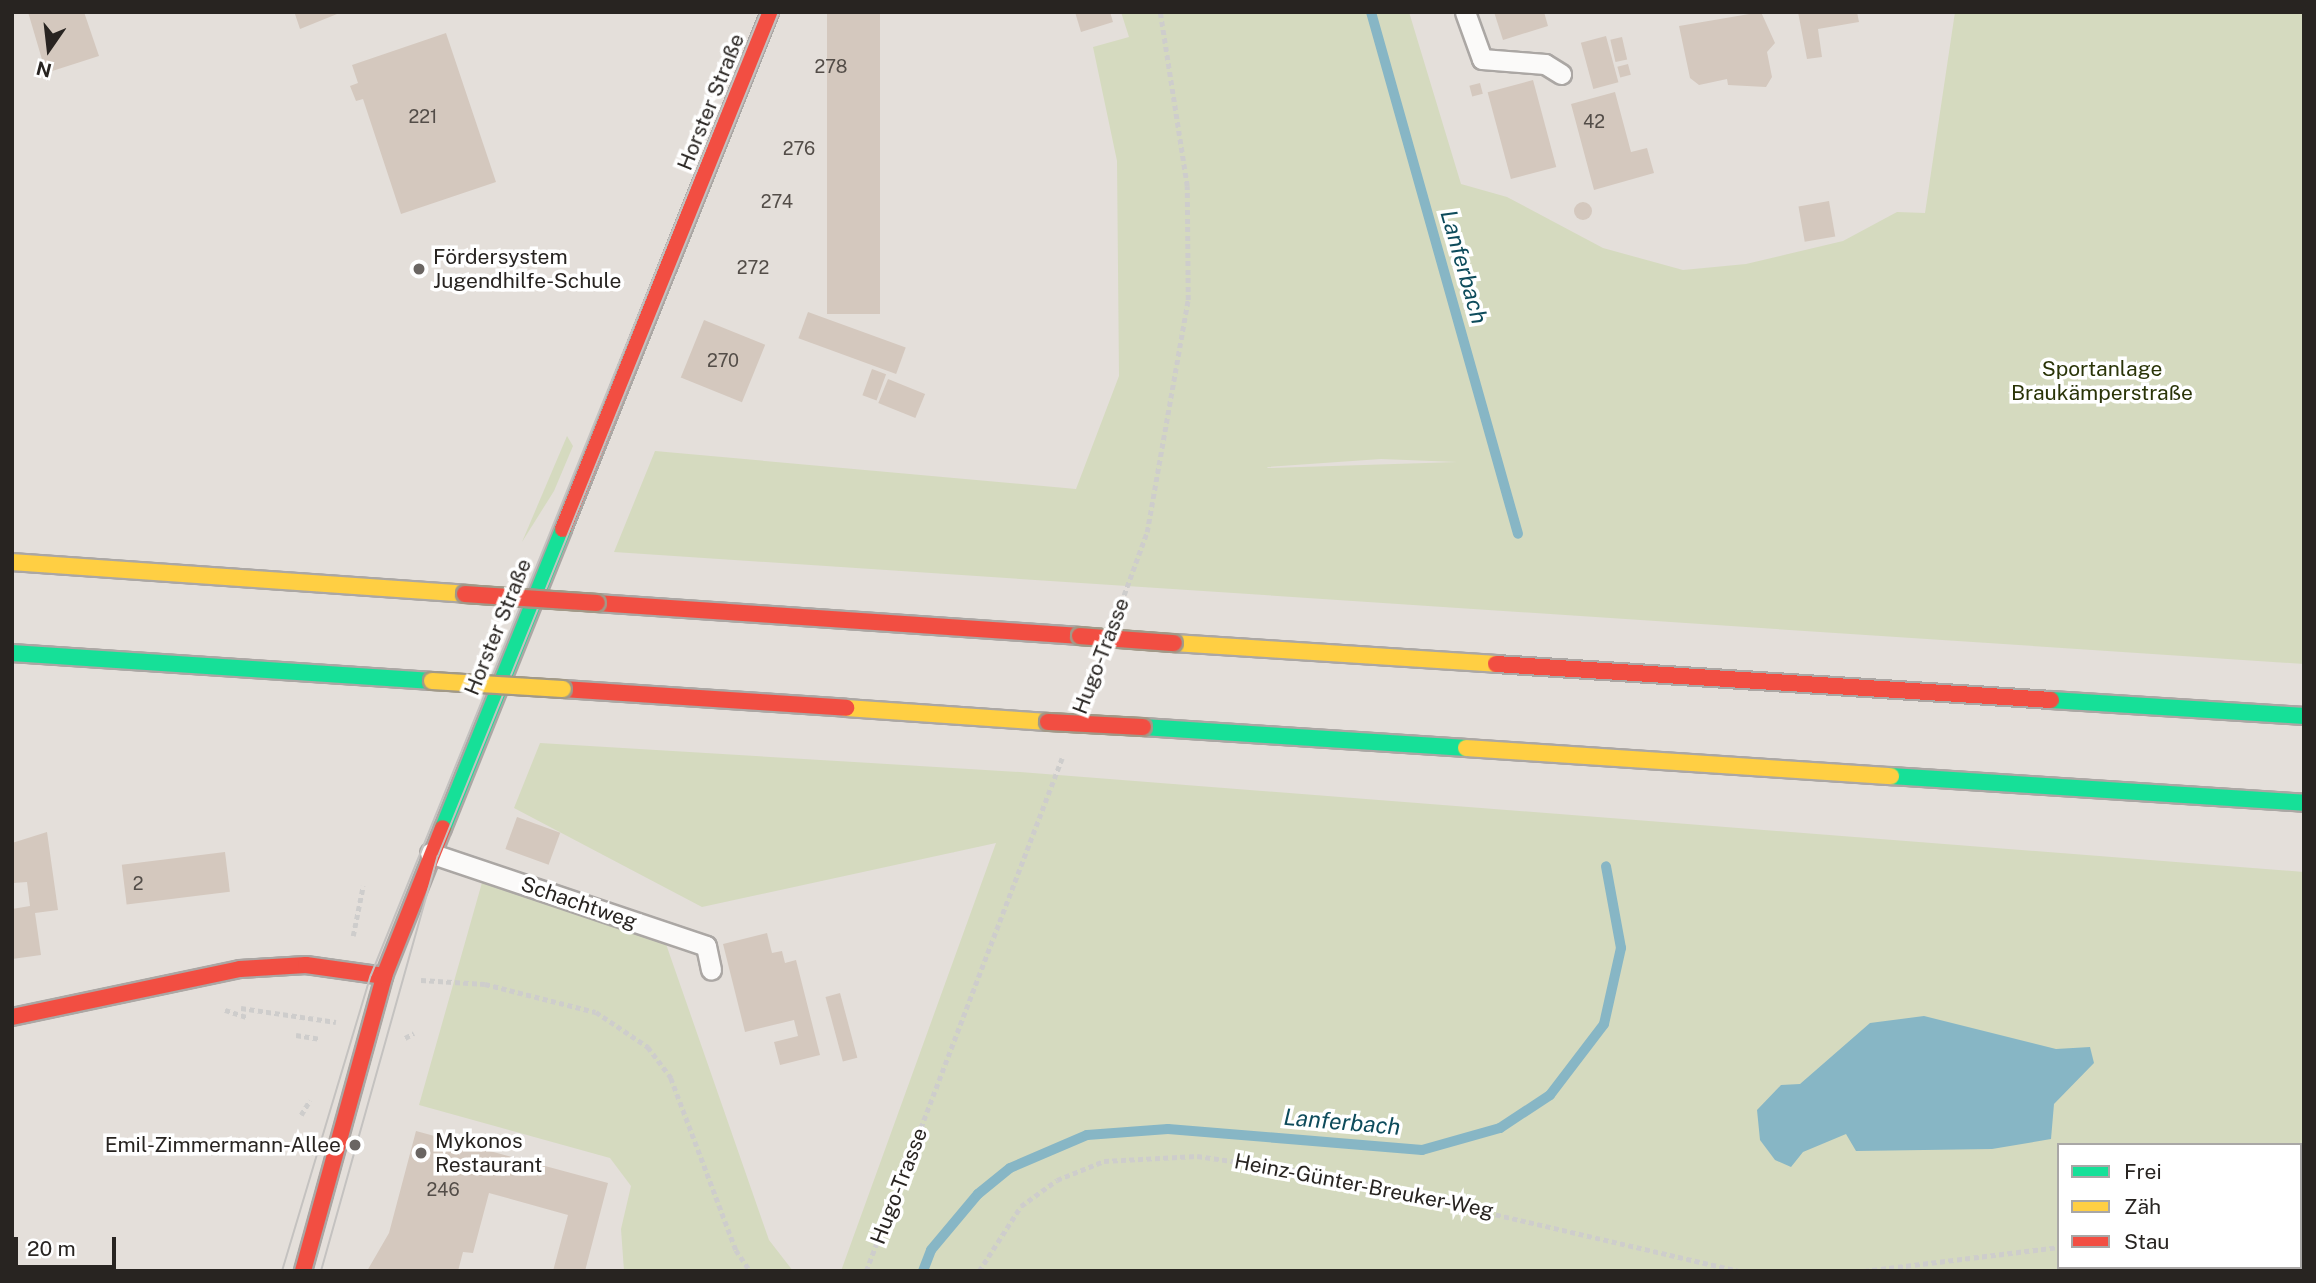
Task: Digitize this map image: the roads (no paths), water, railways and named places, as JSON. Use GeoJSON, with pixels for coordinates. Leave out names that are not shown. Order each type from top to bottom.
{"type":"FeatureCollection","features":[{"type":"Feature","properties":{"kind":"main road","name":"Horster Straße"},"geometry":{"type":"LineString","coordinates":[[303,1271],[383,976],[430,853],[770,12]]}},
{"type":"Feature","properties":{"kind":"main road"},"geometry":{"type":"LineString","coordinates":[[12,562],[1174,643],[2304,716]]}},
{"type":"Feature","properties":{"kind":"main road"},"geometry":{"type":"LineString","coordinates":[[12,653],[2304,803]]}},
{"type":"Feature","properties":{"kind":"main road"},"geometry":{"type":"LineString","coordinates":[[12,1017],[240,969],[306,965],[383,976]]}},
{"type":"Feature","properties":{"kind":"lane"},"geometry":{"type":"LineString","coordinates":[[1465,12],[1482,59],[1545,64],[1561,74]]}},
{"type":"Feature","properties":{"kind":"lane","name":"Schachtweg"},"geometry":{"type":"LineString","coordinates":[[430,853],[706,946],[711,970]]}},
{"type":"Feature","properties":{"kind":"water"},"geometry":{"type":"Polygon","coordinates":[[[1924,1016],[2056,1049],[2090,1047],[2094,1063],[2054,1104],[2051,1139],[1992,1149],[1856,1151],[1846,1134],[1803,1152],[1791,1167],[1775,1160],[1760,1140],[1757,1110],[1781,1085],[1800,1084],[1870,1023],[1924,1016]]]}},
{"type":"Feature","properties":{"kind":"waterway","name":"Lanferbach"},"geometry":{"type":"LineString","coordinates":[[1371,12],[1518,534]]}},
{"type":"Feature","properties":{"kind":"waterway","name":"Lanferbach"},"geometry":{"type":"LineString","coordinates":[[923,1271],[931,1250],[978,1194],[1010,1168],[1087,1135],[1168,1129],[1422,1150],[1500,1128],[1550,1095],[1604,1024],[1621,948],[1606,866]]}},
{"type":"Feature","properties":{"kind":"tram line"},"geometry":{"type":"LineString","coordinates":[[282,1271],[371,975],[761,12]]}},
{"type":"Feature","properties":{"kind":"tram line"},"geometry":{"type":"LineString","coordinates":[[321,1271],[438,856],[779,12]]}},
{"type":"Feature","properties":{"kind":"place","name":"Fördersystem Jugendhilfe-Schule"},"geometry":{"type":"Point","coordinates":[419,269]}},
{"type":"Feature","properties":{"kind":"place","name":"Emil-Zimmermann-Allee"},"geometry":{"type":"Point","coordinates":[355,1145]}},
{"type":"Feature","properties":{"kind":"place","name":"Mykonos Restaurant"},"geometry":{"type":"Point","coordinates":[421,1153]}},
{"type":"Feature","properties":{"kind":"park label","name":"Sportanlage Braukämperstraße"},"geometry":{"type":"Point","coordinates":[2102,381]}}]}
